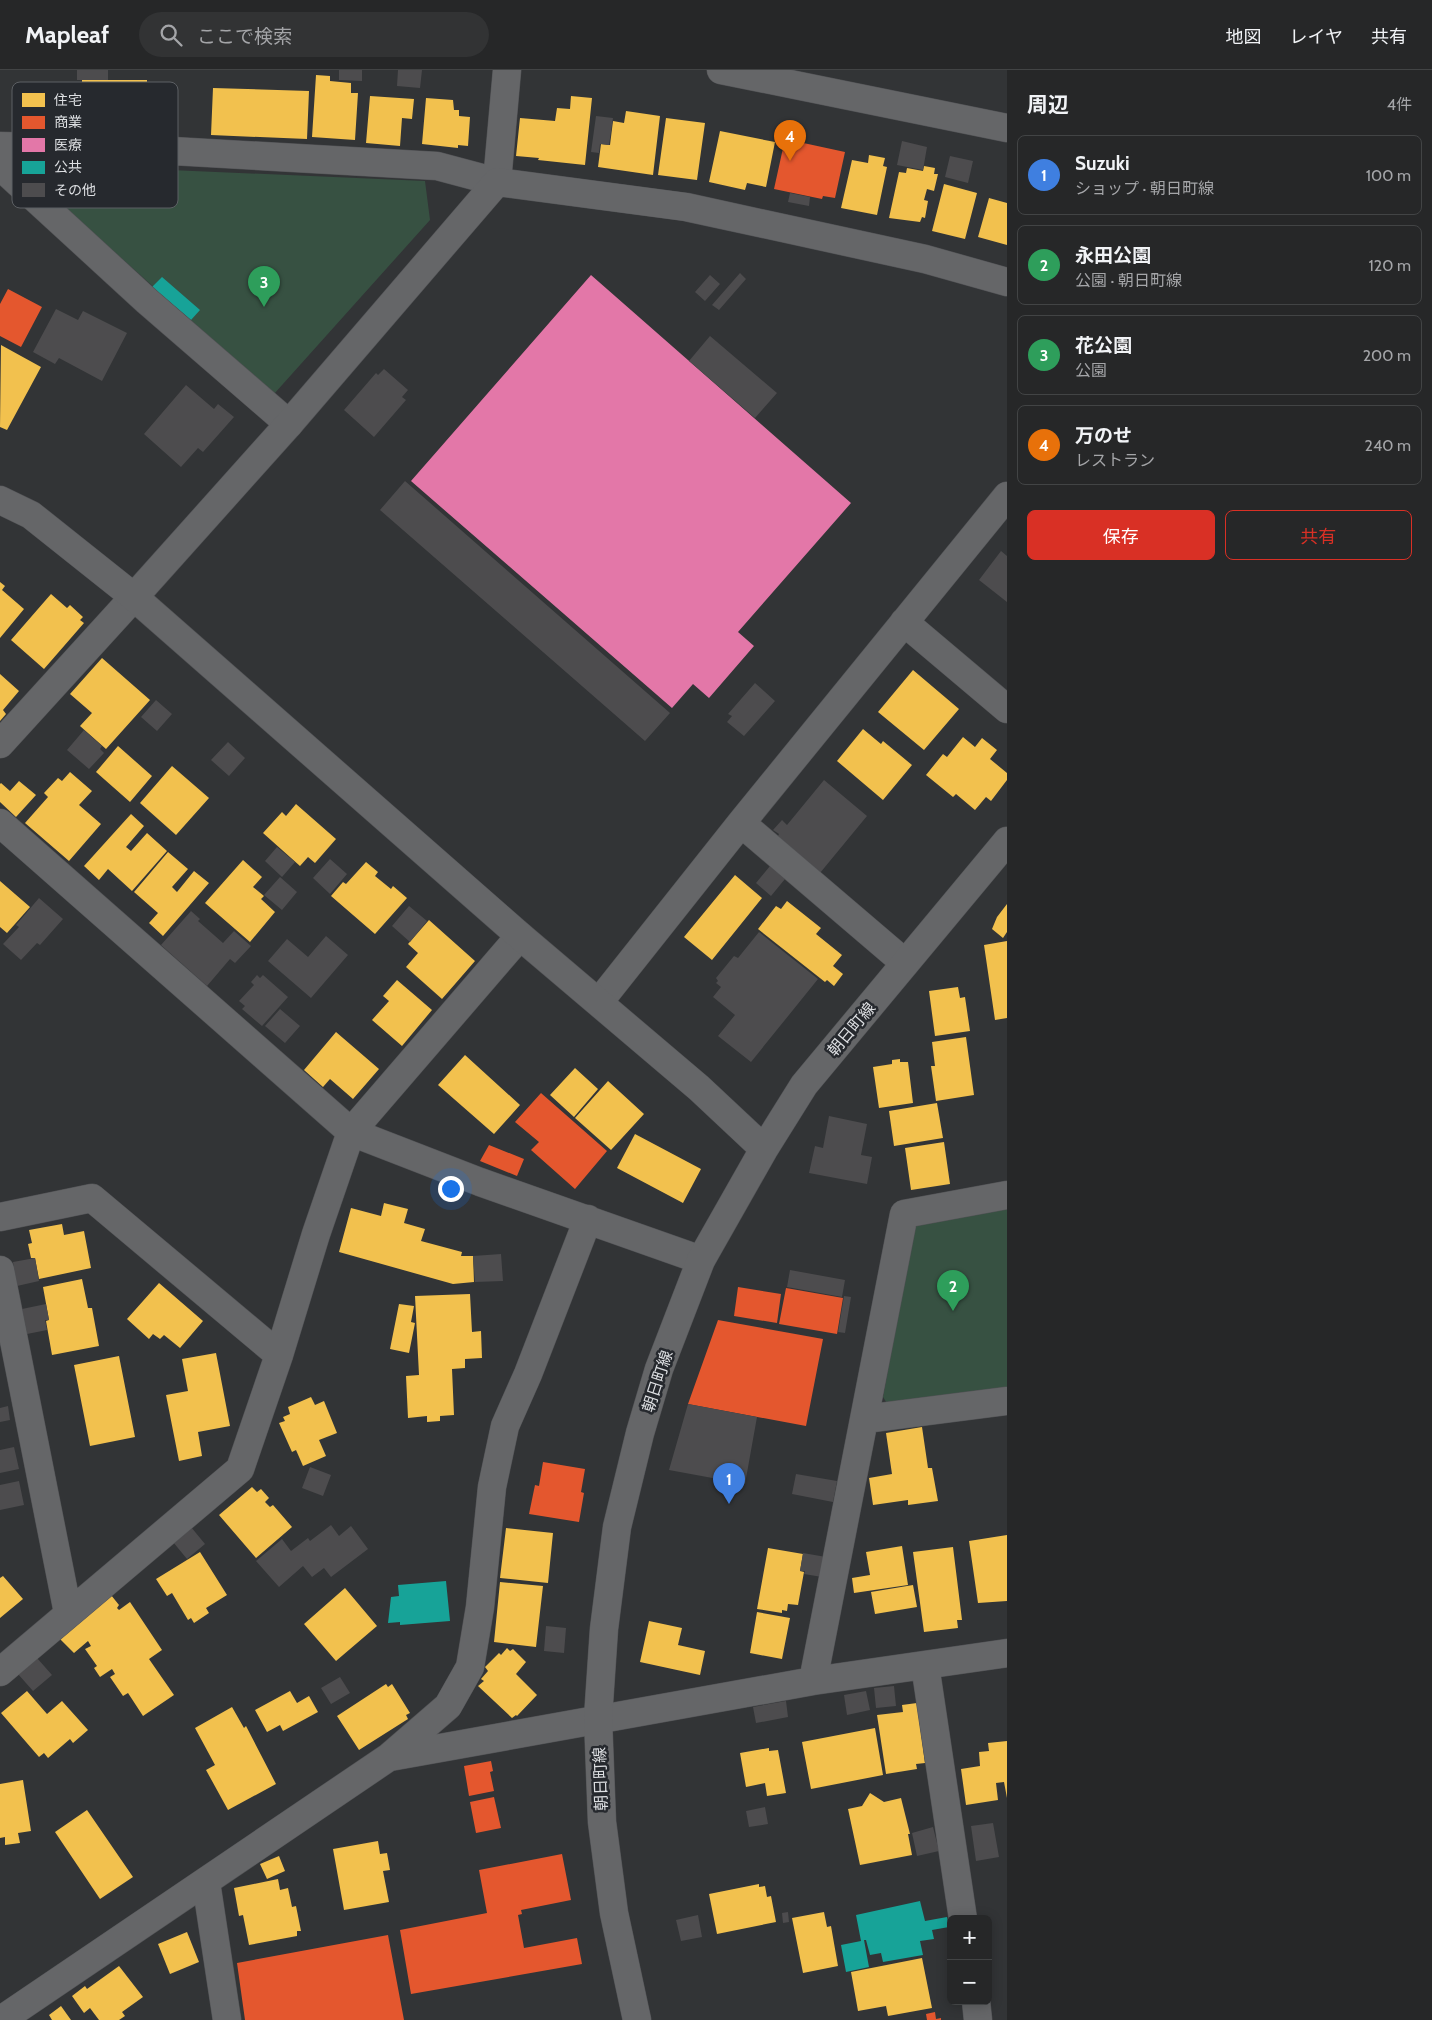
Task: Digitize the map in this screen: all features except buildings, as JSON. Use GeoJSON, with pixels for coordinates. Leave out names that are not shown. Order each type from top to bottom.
{"type":"FeatureCollection","features":[{"type":"Feature","properties":{"kind":"street"},"geometry":{"type":"LineString","coordinates":[[0,744],[289,424],[498,182],[507,70]]}},
{"type":"Feature","properties":{"kind":"street"},"geometry":{"type":"LineString","coordinates":[[721,70],[1007,128]]}},
{"type":"Feature","properties":{"kind":"street"},"geometry":{"type":"LineString","coordinates":[[178,151],[437,166],[498,182],[686,207],[925,259],[1007,282]]}},
{"type":"Feature","properties":{"kind":"street"},"geometry":{"type":"LineString","coordinates":[[0,166],[12,177]]}},
{"type":"Feature","properties":{"kind":"street"},"geometry":{"type":"LineString","coordinates":[[46,208],[147,301],[289,424]]}},
{"type":"Feature","properties":{"kind":"street"},"geometry":{"type":"LineString","coordinates":[[599,1002],[741,823],[1007,496]]}},
{"type":"Feature","properties":{"kind":"street"},"geometry":{"type":"LineString","coordinates":[[0,500],[31,516],[134,597],[520,936],[699,1088],[764,1150]]}},
{"type":"Feature","properties":{"kind":"street"},"geometry":{"type":"LineString","coordinates":[[904,622],[1007,709]]}},
{"type":"Feature","properties":{"kind":"street"},"geometry":{"type":"LineString","coordinates":[[0,822],[351,1132],[480,1182],[701,1260]]}},
{"type":"Feature","properties":{"kind":"street"},"geometry":{"type":"LineString","coordinates":[[741,823],[905,963]]}},
{"type":"Feature","properties":{"kind":"street","name":"朝日町線"},"geometry":{"type":"LineString","coordinates":[[637,2020],[614,1914],[603,1831],[598,1718],[604,1628],[617,1527],[640,1433],[659,1369],[701,1260],[764,1150],[804,1085],[1007,841]]}},
{"type":"Feature","properties":{"kind":"street"},"geometry":{"type":"LineString","coordinates":[[0,1672],[240,1469],[351,1132],[520,936]]}},
{"type":"Feature","properties":{"kind":"street"},"geometry":{"type":"LineString","coordinates":[[813,1681],[904,1214],[1007,1195]]}},
{"type":"Feature","properties":{"kind":"street"},"geometry":{"type":"LineString","coordinates":[[0,1217],[92,1198],[279,1355]]}},
{"type":"Feature","properties":{"kind":"street"},"geometry":{"type":"LineString","coordinates":[[1,2020],[389,1757],[448,1706],[470,1667],[480,1607],[492,1487],[505,1426],[528,1374],[588,1219]]}},
{"type":"Feature","properties":{"kind":"street"},"geometry":{"type":"LineString","coordinates":[[0,1270],[68,1613]]}},
{"type":"Feature","properties":{"kind":"street"},"geometry":{"type":"LineString","coordinates":[[865,1419],[1007,1401]]}},
{"type":"Feature","properties":{"kind":"street"},"geometry":{"type":"LineString","coordinates":[[389,1757],[598,1718],[813,1681],[1007,1653]]}},
{"type":"Feature","properties":{"kind":"street"},"geometry":{"type":"LineString","coordinates":[[925,1665],[962,1915]]}},
{"type":"Feature","properties":{"kind":"street"},"geometry":{"type":"LineString","coordinates":[[206,1882],[227,2020]]}},
{"type":"Feature","properties":{"kind":"street"},"geometry":{"type":"LineString","coordinates":[[976,2005],[978,2020]]}},
{"type":"Feature","properties":{"kind":"green space"},"geometry":{"type":"Polygon","coordinates":[[[178,170],[425,181],[430,220],[274,394],[65,208],[178,208],[178,170]]]}},
{"type":"Feature","properties":{"kind":"green space"},"geometry":{"type":"Polygon","coordinates":[[[1007,1205],[1007,1393],[890,1408],[883,1397],[914,1229],[925,1217],[1007,1205]]]}},
{"type":"Feature","properties":{"kind":"place","name":"万のせ"},"geometry":{"type":"Point","coordinates":[790,161]}},
{"type":"Feature","properties":{"kind":"place","name":"花公園"},"geometry":{"type":"Point","coordinates":[264,307]}},
{"type":"Feature","properties":{"kind":"place","name":"永田公園"},"geometry":{"type":"Point","coordinates":[953,1311]}},
{"type":"Feature","properties":{"kind":"place","name":"Suzuki"},"geometry":{"type":"Point","coordinates":[729,1504]}}]}
